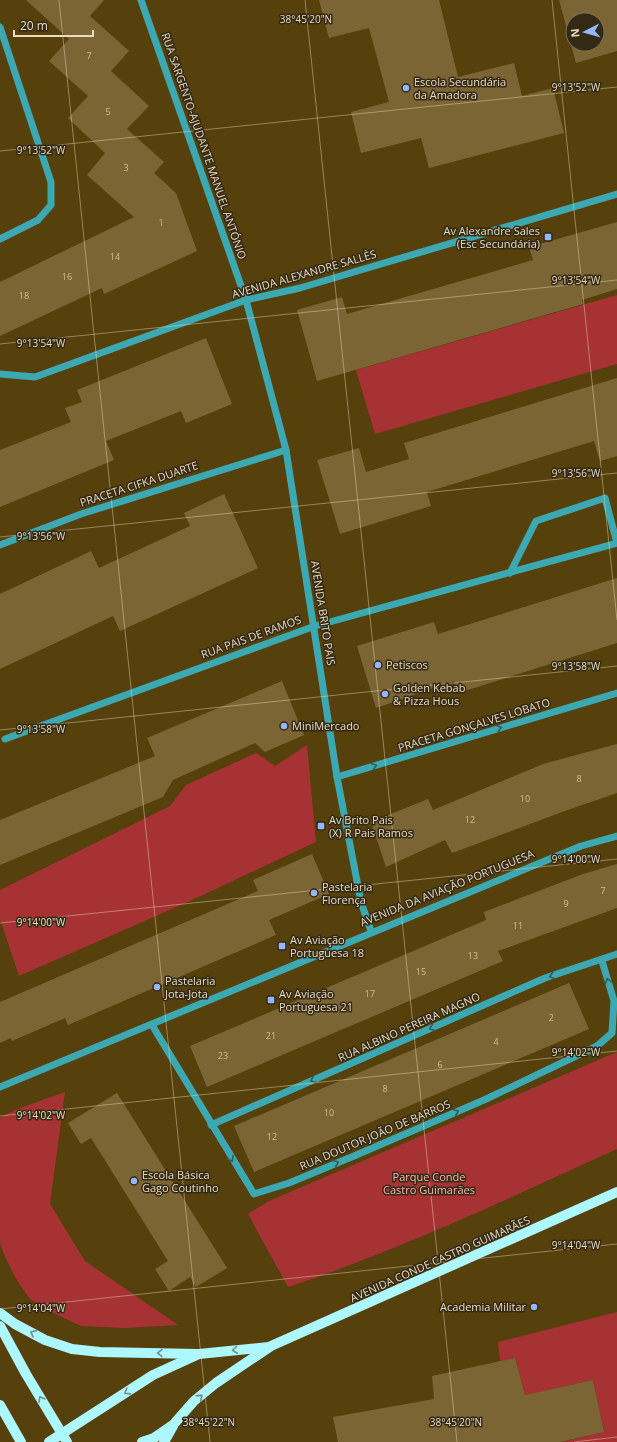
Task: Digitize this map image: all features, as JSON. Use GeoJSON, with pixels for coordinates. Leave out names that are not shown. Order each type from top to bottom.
{"type":"FeatureCollection","features":[{"type":"Feature","properties":{"kind":"main road","name":"AVENIDA CONDE CASTRO GUIMARÃES"},"geometry":{"type":"LineString","coordinates":[[142,1442],[154,1438],[173,1425],[194,1401],[216,1383],[271,1346],[617,1192]]}},
{"type":"Feature","properties":{"kind":"main road"},"geometry":{"type":"LineString","coordinates":[[0,1314],[45,1340],[72,1348],[100,1352],[199,1354]]}},
{"type":"Feature","properties":{"kind":"main road"},"geometry":{"type":"LineString","coordinates":[[0,1326],[26,1374],[67,1442]]}},
{"type":"Feature","properties":{"kind":"main road","name":"AVENIDA CONDE CASTRO GUIMARÃES"},"geometry":{"type":"LineString","coordinates":[[49,1442],[153,1375],[199,1354],[271,1346]]}},
{"type":"Feature","properties":{"kind":"main road"},"geometry":{"type":"LineString","coordinates":[[0,1405],[21,1442]]}},
{"type":"Feature","properties":{"kind":"main road"},"geometry":{"type":"LineString","coordinates":[[164,1442],[173,1425]]}},
{"type":"Feature","properties":{"kind":"street","name":"RUA SARGENTO-AJUDANTE MANUEL ANTÓNIO"},"geometry":{"type":"LineString","coordinates":[[141,0],[246,300]]}},
{"type":"Feature","properties":{"kind":"street"},"geometry":{"type":"LineString","coordinates":[[0,27],[50,182],[51,205],[38,220],[0,240]]}},
{"type":"Feature","properties":{"kind":"street","name":"AVENIDA ALEXANDRE SALLÈS"},"geometry":{"type":"LineString","coordinates":[[0,374],[35,377],[246,300],[300,288],[617,194]]}},
{"type":"Feature","properties":{"kind":"street","name":"AVENIDA BRITO PAIS"},"geometry":{"type":"LineString","coordinates":[[246,300],[286,450],[315,626],[337,777],[361,902],[371,931]]}},
{"type":"Feature","properties":{"kind":"street","name":"PRACETA CIFKA DUARTE"},"geometry":{"type":"LineString","coordinates":[[0,545],[81,514],[286,450]]}},
{"type":"Feature","properties":{"kind":"street","name":"RUA PAIS DE RAMOS"},"geometry":{"type":"LineString","coordinates":[[5,739],[315,626],[510,573],[617,543],[605,498],[536,521],[510,573]]}},
{"type":"Feature","properties":{"kind":"street","name":"PRACETA GONÇALVES LOBATO"},"geometry":{"type":"LineString","coordinates":[[337,777],[617,693]]}},
{"type":"Feature","properties":{"kind":"street","name":"AVENIDA DA AVIAÇÃO PORTUGUESA"},"geometry":{"type":"LineString","coordinates":[[0,1087],[152,1025],[371,931],[581,846],[617,836]]}},
{"type":"Feature","properties":{"kind":"street","name":"RUA ALBINO PEREIRA MAGNO"},"geometry":{"type":"LineString","coordinates":[[211,1125],[546,978],[602,961],[617,954]]}},
{"type":"Feature","properties":{"kind":"street","name":"RUA DOUTOR JOÃO DE BARROS"},"geometry":{"type":"LineString","coordinates":[[152,1025],[254,1194],[289,1183],[484,1100],[597,1046],[612,1033],[614,1001],[602,961]]}},
{"type":"Feature","properties":{"kind":"green space"},"geometry":{"type":"Polygon","coordinates":[[[617,295],[617,364],[375,434],[356,370],[617,295]]]}},
{"type":"Feature","properties":{"kind":"green space"},"geometry":{"type":"Polygon","coordinates":[[[307,745],[316,842],[190,901],[19,976],[0,919],[0,890],[170,806],[186,785],[256,753],[275,766],[307,745]]]}},
{"type":"Feature","properties":{"kind":"green space","name":"Parque Conde Castro Guimarães"},"geometry":{"type":"Polygon","coordinates":[[[617,1052],[617,1149],[413,1240],[372,1257],[288,1287],[248,1214],[269,1201],[617,1052]]]}},
{"type":"Feature","properties":{"kind":"green space"},"geometry":{"type":"Polygon","coordinates":[[[65,1092],[50,1204],[85,1261],[178,1325],[124,1328],[81,1326],[47,1310],[30,1299],[18,1282],[5,1257],[0,1243],[0,1118],[15,1110],[65,1092]]]}},
{"type":"Feature","properties":{"kind":"green space"},"geometry":{"type":"Polygon","coordinates":[[[617,1312],[617,1442],[562,1442],[604,1432],[593,1380],[525,1395],[515,1358],[500,1361],[498,1342],[617,1312]]]}},
{"type":"Feature","properties":{"kind":"building"},"geometry":{"type":"Polygon","coordinates":[[[26,0],[104,0],[90,16],[129,51],[111,71],[149,106],[127,129],[164,162],[154,173],[176,193],[197,251],[104,294],[102,288],[0,336],[0,282],[134,217],[87,175],[105,153],[68,118],[88,96],[49,61],[69,39],[26,0]]]}},
{"type":"Feature","properties":{"kind":"building"},"geometry":{"type":"Polygon","coordinates":[[[319,0],[439,0],[458,77],[514,63],[522,96],[553,88],[564,133],[429,168],[421,138],[361,153],[351,112],[389,102],[369,28],[329,38],[319,0]]]}},
{"type":"Feature","properties":{"kind":"building"},"geometry":{"type":"Polygon","coordinates":[[[559,0],[617,0],[617,51],[576,63],[573,52],[605,52],[605,12],[565,12],[565,22],[559,0]]]}},
{"type":"Feature","properties":{"kind":"building"},"geometry":{"type":"Polygon","coordinates":[[[617,222],[617,289],[582,300],[583,304],[317,381],[297,310],[342,297],[347,314],[533,260],[529,247],[617,222]]]}},
{"type":"Feature","properties":{"kind":"building"},"geometry":{"type":"Polygon","coordinates":[[[206,338],[232,404],[186,423],[181,411],[106,441],[114,460],[0,507],[0,450],[71,422],[65,408],[82,402],[77,390],[206,338]]]}},
{"type":"Feature","properties":{"kind":"building"},"geometry":{"type":"Polygon","coordinates":[[[617,378],[617,456],[600,461],[594,441],[427,492],[431,506],[340,534],[317,460],[359,448],[366,472],[409,459],[404,443],[617,378]]]}},
{"type":"Feature","properties":{"kind":"building"},"geometry":{"type":"Polygon","coordinates":[[[224,494],[258,568],[120,631],[113,616],[0,669],[0,594],[91,551],[99,568],[190,526],[184,513],[224,494]]]}},
{"type":"Feature","properties":{"kind":"building"},"geometry":{"type":"Polygon","coordinates":[[[617,578],[617,643],[458,693],[454,681],[376,708],[357,646],[434,622],[438,634],[617,578]]]}},
{"type":"Feature","properties":{"kind":"building"},"geometry":{"type":"Polygon","coordinates":[[[282,681],[304,735],[265,752],[255,743],[173,780],[163,797],[0,865],[0,820],[155,756],[147,738],[282,681]]]}},
{"type":"Feature","properties":{"kind":"building"},"geometry":{"type":"Polygon","coordinates":[[[617,744],[617,793],[452,853],[445,840],[386,867],[371,822],[428,799],[433,810],[543,764],[617,744]]]}},
{"type":"Feature","properties":{"kind":"building"},"geometry":{"type":"Polygon","coordinates":[[[312,854],[329,894],[269,920],[276,935],[68,1025],[65,1018],[12,1041],[11,1038],[0,1043],[0,1002],[258,891],[253,880],[312,854]]]}},
{"type":"Feature","properties":{"kind":"building"},"geometry":{"type":"Polygon","coordinates":[[[617,864],[617,908],[498,951],[503,961],[207,1087],[190,1046],[486,920],[484,912],[583,874],[617,864]]]}},
{"type":"Feature","properties":{"kind":"building"},"geometry":{"type":"Polygon","coordinates":[[[569,983],[589,1029],[254,1172],[234,1126],[569,983]]]}},
{"type":"Feature","properties":{"kind":"building"},"geometry":{"type":"Polygon","coordinates":[[[117,1093],[227,1268],[196,1287],[190,1277],[169,1291],[155,1269],[168,1261],[91,1138],[81,1144],[68,1123],[117,1093]]]}},
{"type":"Feature","properties":{"kind":"building"},"geometry":{"type":"Polygon","coordinates":[[[515,1358],[525,1395],[593,1380],[604,1432],[560,1442],[338,1442],[333,1417],[434,1399],[432,1376],[515,1358]]]}},
{"type":"Feature","properties":{"kind":"place","name":"Escola Secundária da Amadora"},"geometry":{"type":"Point","coordinates":[406,88]}},
{"type":"Feature","properties":{"kind":"place","name":"Av Alexandre Sales (Esc Secundária)"},"geometry":{"type":"Point","coordinates":[548,237]}},
{"type":"Feature","properties":{"kind":"place","name":"Petiscos"},"geometry":{"type":"Point","coordinates":[378,665]}},
{"type":"Feature","properties":{"kind":"place","name":"Golden Kebab & Pizza Hous"},"geometry":{"type":"Point","coordinates":[385,694]}},
{"type":"Feature","properties":{"kind":"place","name":"MiniMercado"},"geometry":{"type":"Point","coordinates":[284,726]}},
{"type":"Feature","properties":{"kind":"place","name":"Av Brito Pais (X) R Pais Ramos"},"geometry":{"type":"Point","coordinates":[321,826]}},
{"type":"Feature","properties":{"kind":"place","name":"Pastelaria Florença"},"geometry":{"type":"Point","coordinates":[314,893]}},
{"type":"Feature","properties":{"kind":"place","name":"Av Aviação Portuguesa 18"},"geometry":{"type":"Point","coordinates":[282,946]}},
{"type":"Feature","properties":{"kind":"place","name":"Pastelaria Jota-Jota"},"geometry":{"type":"Point","coordinates":[157,987]}},
{"type":"Feature","properties":{"kind":"place","name":"Av Aviação Portuguesa 21"},"geometry":{"type":"Point","coordinates":[271,1000]}},
{"type":"Feature","properties":{"kind":"place","name":"Escola Básica Gago Coutinho"},"geometry":{"type":"Point","coordinates":[134,1181]}},
{"type":"Feature","properties":{"kind":"place","name":"Academia Militar"},"geometry":{"type":"Point","coordinates":[534,1307]}}]}
